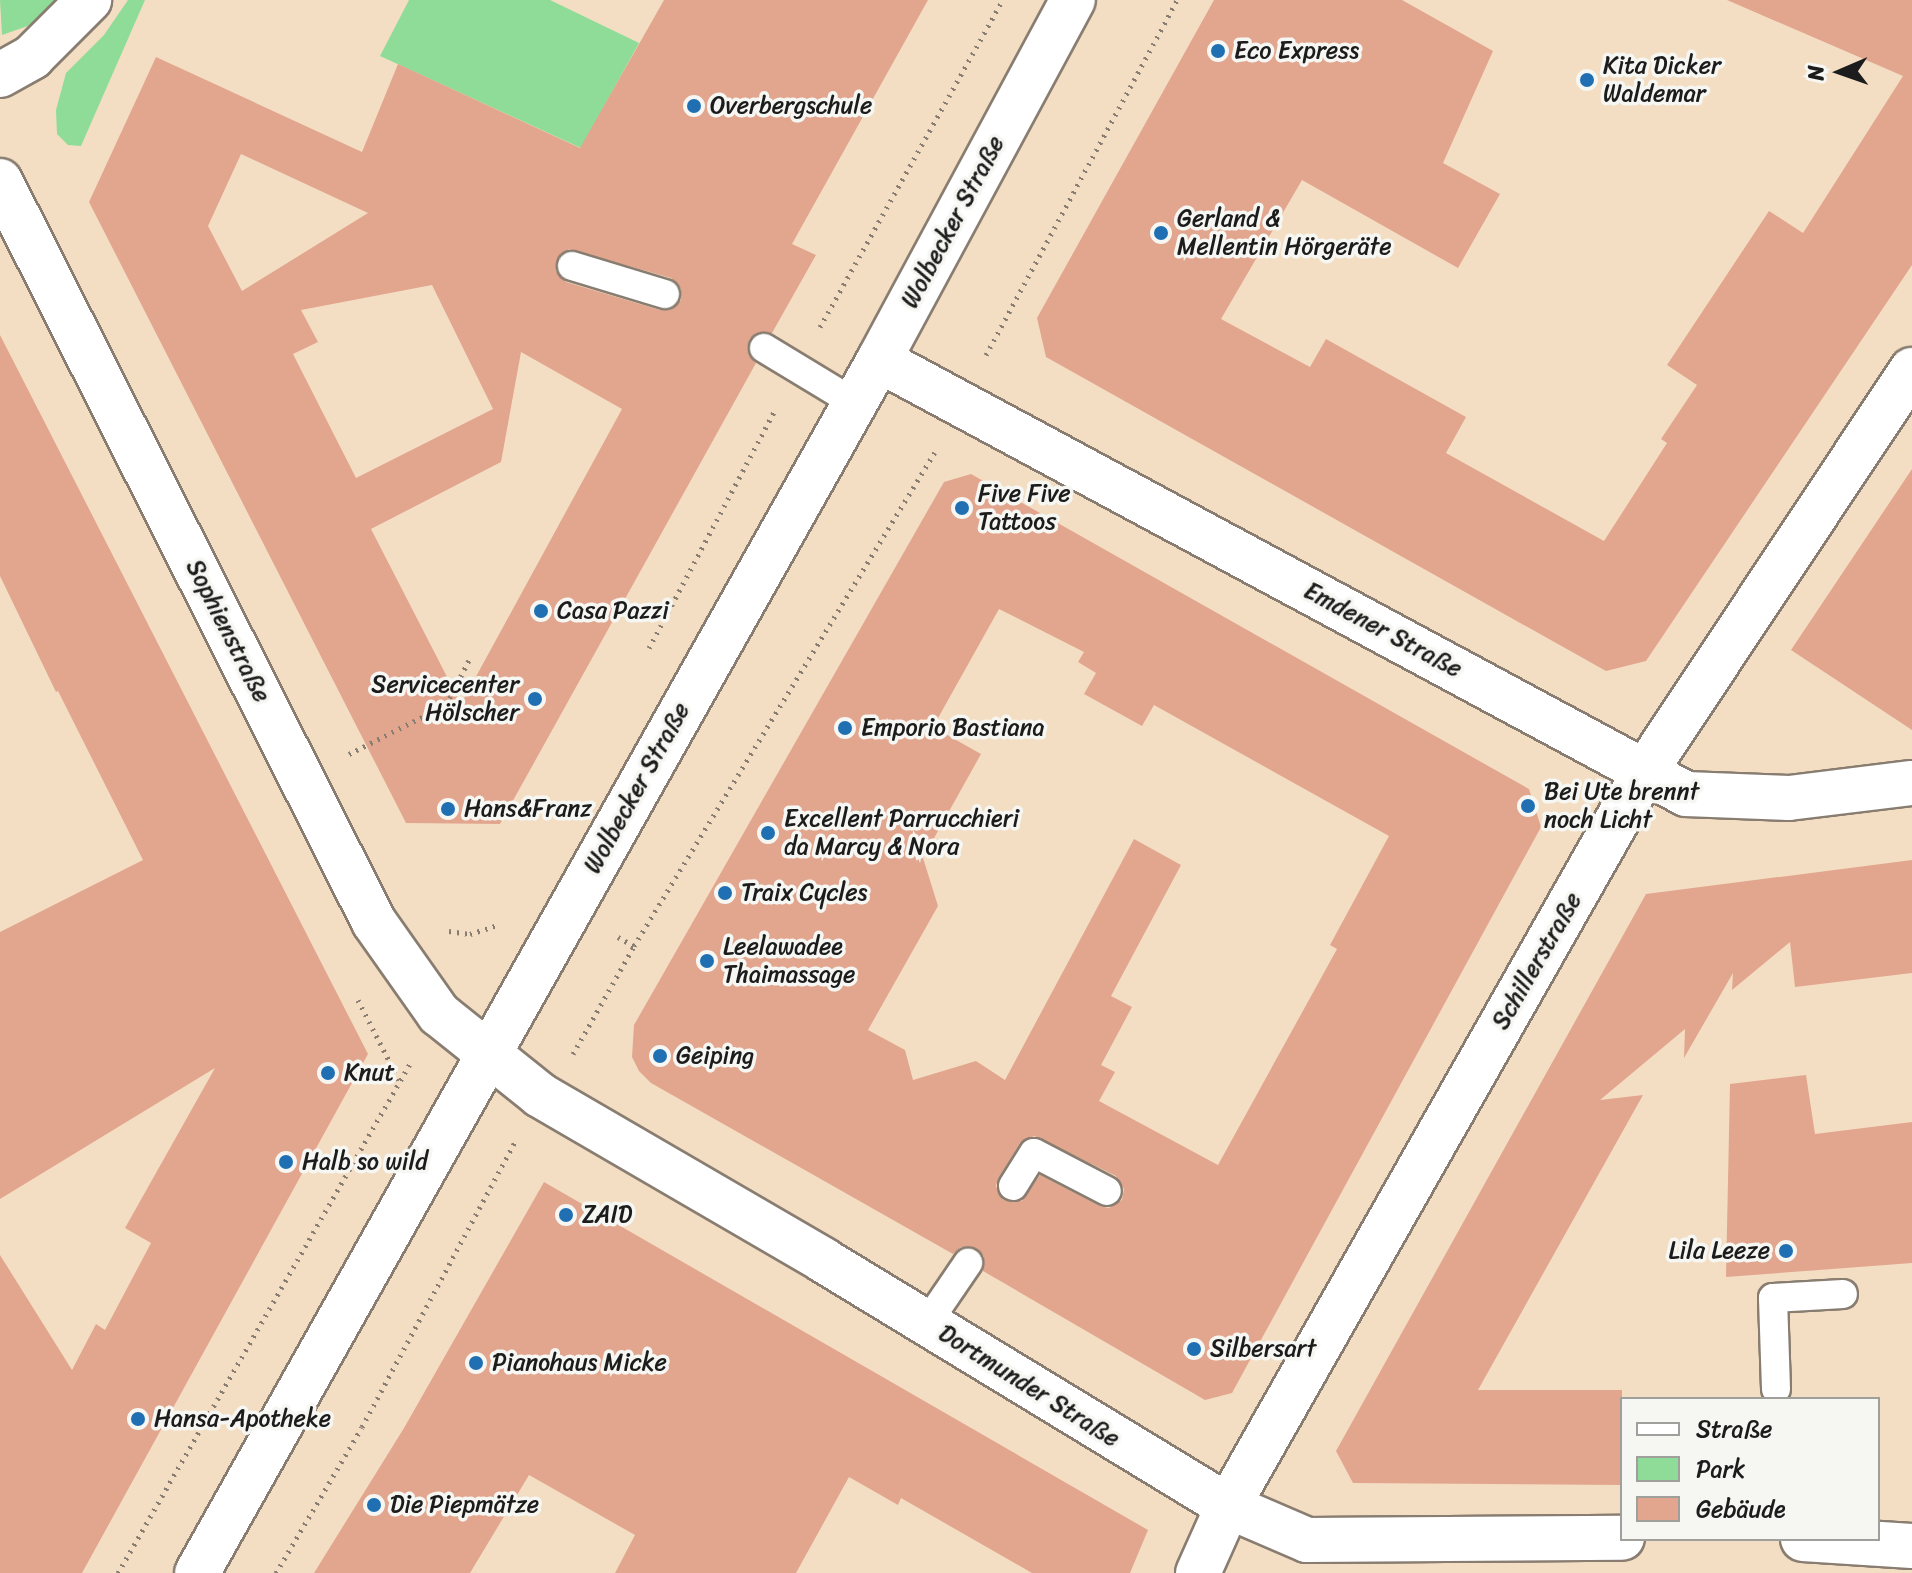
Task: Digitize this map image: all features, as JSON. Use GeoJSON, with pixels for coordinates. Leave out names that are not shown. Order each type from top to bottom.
{"type":"FeatureCollection","features":[{"type":"Feature","properties":{"kind":"street"},"geometry":{"type":"LineString","coordinates":[[0,75],[32,57],[89,0]]}},
{"type":"Feature","properties":{"kind":"street","name":"Wolbecker Straße"},"geometry":{"type":"LineString","coordinates":[[197,1573],[879,360],[1073,0]]}},
{"type":"Feature","properties":{"kind":"street","name":"Sophienstraße"},"geometry":{"type":"LineString","coordinates":[[0,181],[374,922],[439,1014],[490,1055]]}},
{"type":"Feature","properties":{"kind":"street","name":"Emdener Straße"},"geometry":{"type":"LineString","coordinates":[[879,360],[1686,794],[1776,798],[1912,783]]}},
{"type":"Feature","properties":{"kind":"street","name":"Schillerstraße"},"geometry":{"type":"LineString","coordinates":[[1198,1573],[1228,1506],[1644,773],[1912,370]]}},
{"type":"Feature","properties":{"kind":"street","name":"Dortmunder Straße"},"geometry":{"type":"LineString","coordinates":[[490,1055],[540,1095],[927,1323],[1228,1506],[1307,1540],[1620,1538]]}},
{"type":"Feature","properties":{"kind":"street"},"geometry":{"type":"LineString","coordinates":[[1834,1541],[1912,1546]]}},
{"type":"Feature","properties":{"kind":"lane"},"geometry":{"type":"LineString","coordinates":[[572,266],[665,294]]}},
{"type":"Feature","properties":{"kind":"lane"},"geometry":{"type":"LineString","coordinates":[[764,348],[853,402]]}},
{"type":"Feature","properties":{"kind":"lane"},"geometry":{"type":"LineString","coordinates":[[1013,1186],[1034,1153],[1107,1191]]}},
{"type":"Feature","properties":{"kind":"lane"},"geometry":{"type":"LineString","coordinates":[[927,1323],[968,1263]]}},
{"type":"Feature","properties":{"kind":"lane"},"geometry":{"type":"LineString","coordinates":[[1776,1389],[1773,1298],[1843,1294]]}},
{"type":"Feature","properties":{"kind":"path"},"geometry":{"type":"LineString","coordinates":[[642,662],[798,367],[1003,0]]}},
{"type":"Feature","properties":{"kind":"path"},"geometry":{"type":"LineString","coordinates":[[276,1573],[338,1466],[540,1095],[577,1049],[634,946],[940,444],[1177,0]]}},
{"type":"Feature","properties":{"kind":"path"},"geometry":{"type":"LineString","coordinates":[[348,755],[446,705],[469,660]]}},
{"type":"Feature","properties":{"kind":"path"},"geometry":{"type":"LineString","coordinates":[[489,937],[506,912]]}},
{"type":"Feature","properties":{"kind":"path"},"geometry":{"type":"LineString","coordinates":[[118,1573],[439,1014]]}},
{"type":"Feature","properties":{"kind":"green space"},"geometry":{"type":"Polygon","coordinates":[[[0,0],[68,0],[39,22],[2,35],[0,0]]]}},
{"type":"Feature","properties":{"kind":"green space"},"geometry":{"type":"Polygon","coordinates":[[[128,0],[145,0],[81,146],[68,145],[57,134],[56,110],[66,73],[104,35],[128,0]]]}},
{"type":"Feature","properties":{"kind":"green space"},"geometry":{"type":"Polygon","coordinates":[[[409,0],[550,0],[639,43],[581,148],[380,56],[409,0]]]}},
{"type":"Feature","properties":{"kind":"building"},"geometry":{"type":"Polygon","coordinates":[[[664,0],[928,0],[792,244],[816,255],[772,333],[757,333],[749,340],[749,355],[756,363],[500,824],[406,823],[89,202],[156,57],[362,152],[398,64],[580,148],[664,0]],[[241,154],[208,226],[242,291],[368,213],[241,154]],[[569,249],[556,262],[556,271],[566,282],[660,310],[670,310],[681,300],[681,289],[671,278],[569,249]],[[432,285],[301,310],[318,342],[293,354],[356,478],[493,409],[432,285]],[[521,352],[501,462],[371,529],[461,704],[622,409],[521,352]]]}},
{"type":"Feature","properties":{"kind":"building"},"geometry":{"type":"Polygon","coordinates":[[[1214,0],[1402,0],[1493,51],[1443,163],[1500,194],[1458,268],[1302,180],[1221,319],[1310,367],[1326,339],[1466,417],[1446,453],[1604,541],[1667,443],[1661,439],[1697,385],[1667,365],[1769,211],[1803,233],[1903,76],[1727,0],[1912,0],[1912,265],[1646,661],[1606,671],[1046,357],[1037,318],[1214,0]]]}},
{"type":"Feature","properties":{"kind":"building"},"geometry":{"type":"Polygon","coordinates":[[[0,335],[368,1054],[82,1573],[0,1573],[0,1255],[72,1370],[96,1324],[105,1330],[151,1243],[125,1228],[215,1068],[0,1199],[0,932],[143,860],[0,576],[0,335]]]}},
{"type":"Feature","properties":{"kind":"building"},"geometry":{"type":"Polygon","coordinates":[[[1912,469],[1912,730],[1791,650],[1912,469]]]}},
{"type":"Feature","properties":{"kind":"building"},"geometry":{"type":"Polygon","coordinates":[[[971,474],[1529,789],[1541,827],[1232,1393],[1205,1400],[983,1271],[984,1256],[977,1249],[961,1247],[953,1254],[651,1083],[639,1071],[632,1057],[634,1025],[944,482],[971,474]],[[999,609],[933,727],[981,754],[923,858],[938,906],[868,1030],[905,1050],[913,1080],[976,1061],[1005,1080],[1134,839],[1181,865],[1111,996],[1132,1007],[1101,1065],[1115,1072],[1099,1101],[1218,1165],[1337,949],[1330,945],[1389,836],[1154,705],[1142,726],[1084,694],[1096,673],[1078,662],[1084,652],[999,609]],[[1034,1136],[1020,1143],[999,1177],[996,1186],[1003,1200],[1022,1201],[1040,1175],[1100,1206],[1109,1208],[1122,1200],[1124,1189],[1116,1176],[1034,1136]]]}},
{"type":"Feature","properties":{"kind":"building"},"geometry":{"type":"Polygon","coordinates":[[[1912,860],[1912,973],[1795,987],[1790,942],[1732,990],[1733,973],[1684,1058],[1685,1029],[1600,1100],[1643,1095],[1478,1390],[1622,1390],[1620,1485],[1353,1483],[1336,1451],[1646,894],[1912,860]]]}},
{"type":"Feature","properties":{"kind":"building"},"geometry":{"type":"Polygon","coordinates":[[[1806,1075],[1815,1134],[1912,1122],[1912,1263],[1726,1277],[1730,1084],[1806,1075]]]}},
{"type":"Feature","properties":{"kind":"building"},"geometry":{"type":"Polygon","coordinates":[[[544,1182],[1148,1530],[1130,1573],[1032,1573],[901,1498],[898,1505],[849,1477],[796,1573],[615,1573],[635,1535],[529,1475],[470,1573],[314,1573],[404,1428],[544,1182]]]}},
{"type":"Feature","properties":{"kind":"place","name":"Eco Express"},"geometry":{"type":"Point","coordinates":[1218,51]}},
{"type":"Feature","properties":{"kind":"place","name":"Kita Dicker Waldemar"},"geometry":{"type":"Point","coordinates":[1587,80]}},
{"type":"Feature","properties":{"kind":"place","name":"Overbergschule"},"geometry":{"type":"Point","coordinates":[694,106]}},
{"type":"Feature","properties":{"kind":"place","name":"Gerland & Mellentin Hörgeräte"},"geometry":{"type":"Point","coordinates":[1161,233]}},
{"type":"Feature","properties":{"kind":"place","name":"Five Five Tattoos"},"geometry":{"type":"Point","coordinates":[962,508]}},
{"type":"Feature","properties":{"kind":"place","name":"Casa Pazzi"},"geometry":{"type":"Point","coordinates":[541,611]}},
{"type":"Feature","properties":{"kind":"place","name":"Servicecenter Hölscher"},"geometry":{"type":"Point","coordinates":[535,699]}},
{"type":"Feature","properties":{"kind":"place","name":"Emporio Bastiana"},"geometry":{"type":"Point","coordinates":[845,728]}},
{"type":"Feature","properties":{"kind":"place","name":"Bei Ute brennt noch Licht"},"geometry":{"type":"Point","coordinates":[1528,806]}},
{"type":"Feature","properties":{"kind":"place","name":"Hans&Franz"},"geometry":{"type":"Point","coordinates":[448,809]}},
{"type":"Feature","properties":{"kind":"place","name":"Excellent Parrucchieri da Marcy & Nora"},"geometry":{"type":"Point","coordinates":[768,833]}},
{"type":"Feature","properties":{"kind":"place","name":"Traix Cycles"},"geometry":{"type":"Point","coordinates":[725,893]}},
{"type":"Feature","properties":{"kind":"place","name":"Leelawadee Thaimassage"},"geometry":{"type":"Point","coordinates":[707,961]}},
{"type":"Feature","properties":{"kind":"place","name":"Geiping"},"geometry":{"type":"Point","coordinates":[660,1056]}},
{"type":"Feature","properties":{"kind":"place","name":"Knut"},"geometry":{"type":"Point","coordinates":[328,1073]}},
{"type":"Feature","properties":{"kind":"place","name":"Halb so wild"},"geometry":{"type":"Point","coordinates":[286,1162]}},
{"type":"Feature","properties":{"kind":"place","name":"ZAID"},"geometry":{"type":"Point","coordinates":[566,1215]}},
{"type":"Feature","properties":{"kind":"place","name":"Lila Leeze"},"geometry":{"type":"Point","coordinates":[1786,1251]}},
{"type":"Feature","properties":{"kind":"place","name":"Silbersart"},"geometry":{"type":"Point","coordinates":[1194,1349]}},
{"type":"Feature","properties":{"kind":"place","name":"Pianohaus Micke"},"geometry":{"type":"Point","coordinates":[476,1363]}},
{"type":"Feature","properties":{"kind":"place","name":"Hansa-Apotheke"},"geometry":{"type":"Point","coordinates":[138,1419]}},
{"type":"Feature","properties":{"kind":"place","name":"Die Piepmätze"},"geometry":{"type":"Point","coordinates":[374,1505]}}]}
